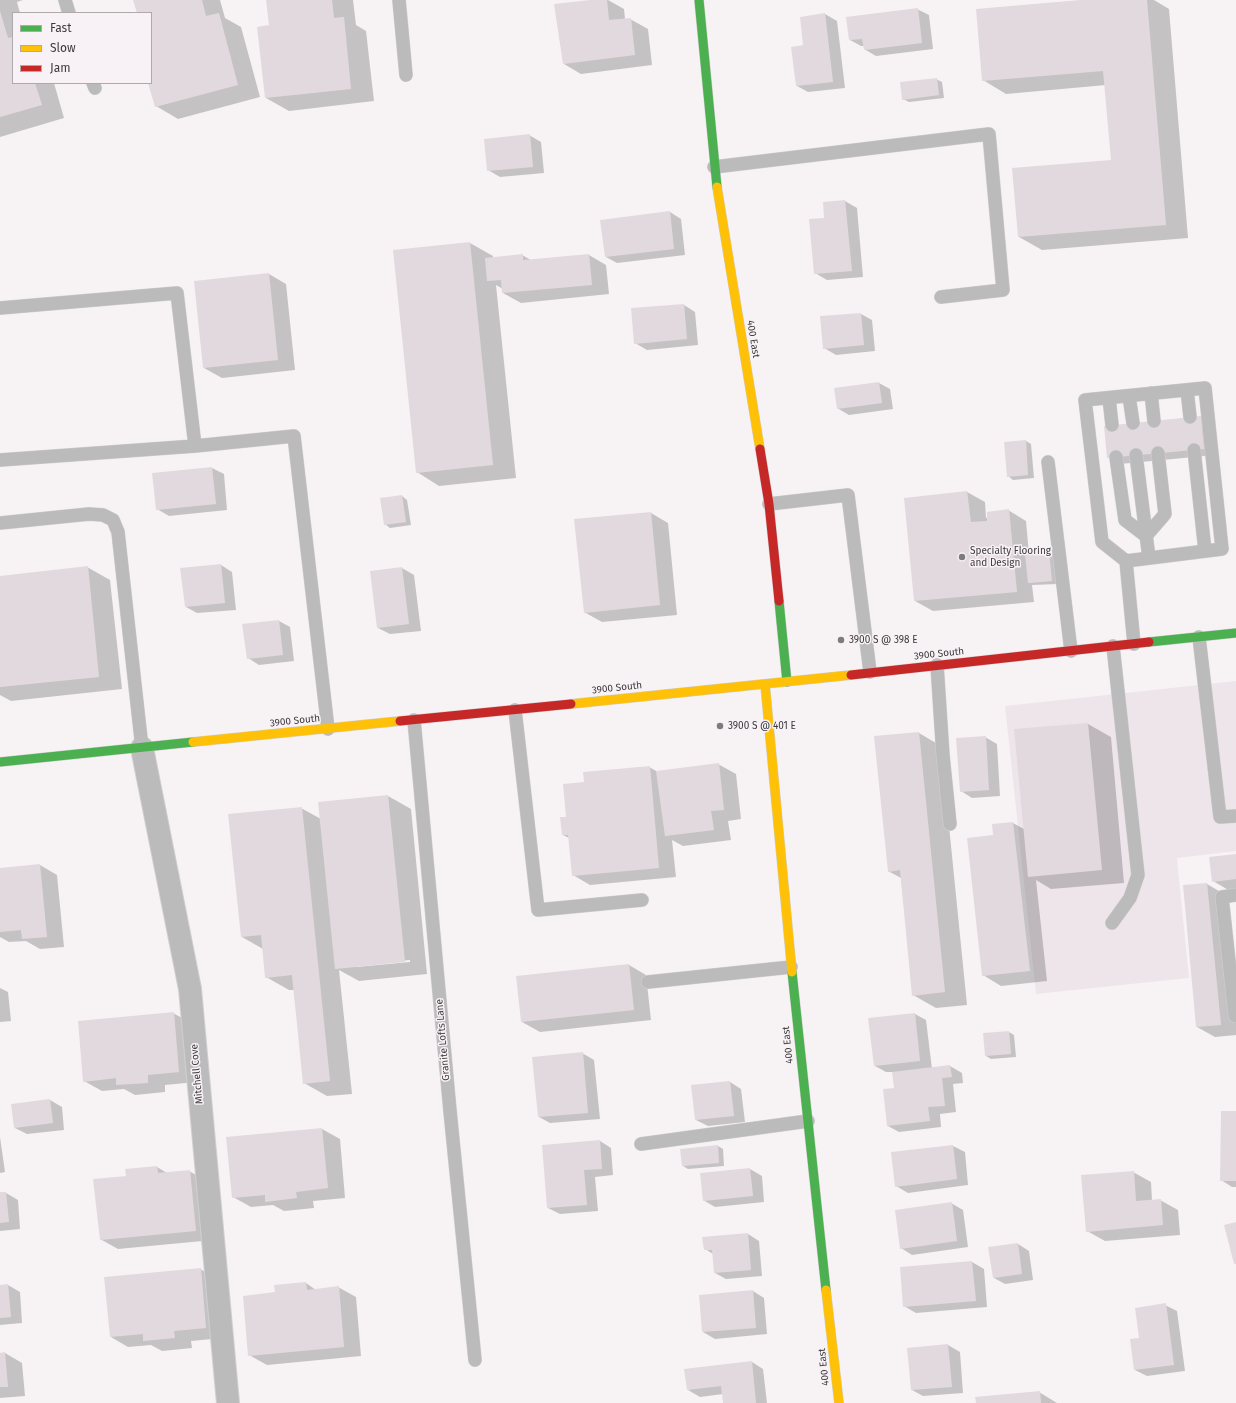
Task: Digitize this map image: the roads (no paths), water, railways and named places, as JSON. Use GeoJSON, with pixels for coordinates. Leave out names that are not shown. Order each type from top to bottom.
{"type":"FeatureCollection","features":[{"type":"Feature","properties":{"kind":"street","name":"400 East"},"geometry":{"type":"LineString","coordinates":[[699,0],[714,167],[769,504],[787,682]]}},
{"type":"Feature","properties":{"kind":"street","name":"3900 South"},"geometry":{"type":"LineString","coordinates":[[0,762],[787,682],[1236,633]]}},
{"type":"Feature","properties":{"kind":"street","name":"400 East"},"geometry":{"type":"LineString","coordinates":[[765,684],[791,967],[839,1403]]}},
{"type":"Feature","properties":{"kind":"street","name":"Mitchell Cove"},"geometry":{"type":"LineString","coordinates":[[142,748],[190,989],[228,1403]]}},
{"type":"Feature","properties":{"kind":"lane"},"geometry":{"type":"LineString","coordinates":[[64,0],[69,12]]}},
{"type":"Feature","properties":{"kind":"lane"},"geometry":{"type":"LineString","coordinates":[[399,0],[406,75]]}},
{"type":"Feature","properties":{"kind":"lane"},"geometry":{"type":"LineString","coordinates":[[714,167],[989,134],[1003,290],[941,297]]}},
{"type":"Feature","properties":{"kind":"lane"},"geometry":{"type":"LineString","coordinates":[[0,308],[177,293],[195,446]]}},
{"type":"Feature","properties":{"kind":"lane"},"geometry":{"type":"LineString","coordinates":[[1205,388],[1222,549],[1126,561],[1102,542],[1085,400],[1187,390],[1205,388]]}},
{"type":"Feature","properties":{"kind":"lane"},"geometry":{"type":"LineString","coordinates":[[1187,390],[1190,418]]}},
{"type":"Feature","properties":{"kind":"lane"},"geometry":{"type":"LineString","coordinates":[[1151,393],[1154,421]]}},
{"type":"Feature","properties":{"kind":"lane"},"geometry":{"type":"LineString","coordinates":[[1129,396],[1133,423]]}},
{"type":"Feature","properties":{"kind":"lane"},"geometry":{"type":"LineString","coordinates":[[1109,398],[1112,425]]}},
{"type":"Feature","properties":{"kind":"lane"},"geometry":{"type":"LineString","coordinates":[[0,460],[195,446],[294,436],[328,729]]}},
{"type":"Feature","properties":{"kind":"lane"},"geometry":{"type":"LineString","coordinates":[[1194,450],[1205,551]]}},
{"type":"Feature","properties":{"kind":"lane"},"geometry":{"type":"LineString","coordinates":[[1146,536],[1165,514],[1158,453]]}},
{"type":"Feature","properties":{"kind":"lane"},"geometry":{"type":"LineString","coordinates":[[1136,455],[1149,558]]}},
{"type":"Feature","properties":{"kind":"lane"},"geometry":{"type":"LineString","coordinates":[[1116,457],[1125,520],[1146,536]]}},
{"type":"Feature","properties":{"kind":"lane"},"geometry":{"type":"LineString","coordinates":[[1048,462],[1071,650]]}},
{"type":"Feature","properties":{"kind":"lane"},"geometry":{"type":"LineString","coordinates":[[769,504],[848,496],[870,672]]}},
{"type":"Feature","properties":{"kind":"lane"},"geometry":{"type":"LineString","coordinates":[[0,523],[89,514],[103,515],[113,520],[118,532],[142,748]]}},
{"type":"Feature","properties":{"kind":"lane"},"geometry":{"type":"LineString","coordinates":[[1126,561],[1134,644]]}},
{"type":"Feature","properties":{"kind":"lane"},"geometry":{"type":"LineString","coordinates":[[1199,637],[1220,817],[1236,816]]}},
{"type":"Feature","properties":{"kind":"lane"},"geometry":{"type":"LineString","coordinates":[[1112,923],[1130,898],[1138,875],[1113,646]]}},
{"type":"Feature","properties":{"kind":"lane"},"geometry":{"type":"LineString","coordinates":[[937,665],[943,756],[950,824]]}},
{"type":"Feature","properties":{"kind":"lane"},"geometry":{"type":"LineString","coordinates":[[515,710],[538,910],[642,900]]}},
{"type":"Feature","properties":{"kind":"lane","name":"Granite Lofts Lane"},"geometry":{"type":"LineString","coordinates":[[414,720],[450,1111],[475,1360]]}},
{"type":"Feature","properties":{"kind":"lane"},"geometry":{"type":"LineString","coordinates":[[1235,1016],[1222,897],[1236,895]]}},
{"type":"Feature","properties":{"kind":"lane"},"geometry":{"type":"LineString","coordinates":[[648,982],[791,967]]}},
{"type":"Feature","properties":{"kind":"lane"},"geometry":{"type":"LineString","coordinates":[[641,1144],[808,1121]]}},
{"type":"Feature","properties":{"kind":"place","name":"Specialty Flooring and Design"},"geometry":{"type":"Point","coordinates":[962,557]}},
{"type":"Feature","properties":{"kind":"place","name":"3900 S @ 398 E"},"geometry":{"type":"Point","coordinates":[841,640]}},
{"type":"Feature","properties":{"kind":"place","name":"3900 S @ 401 E"},"geometry":{"type":"Point","coordinates":[720,726]}}]}
